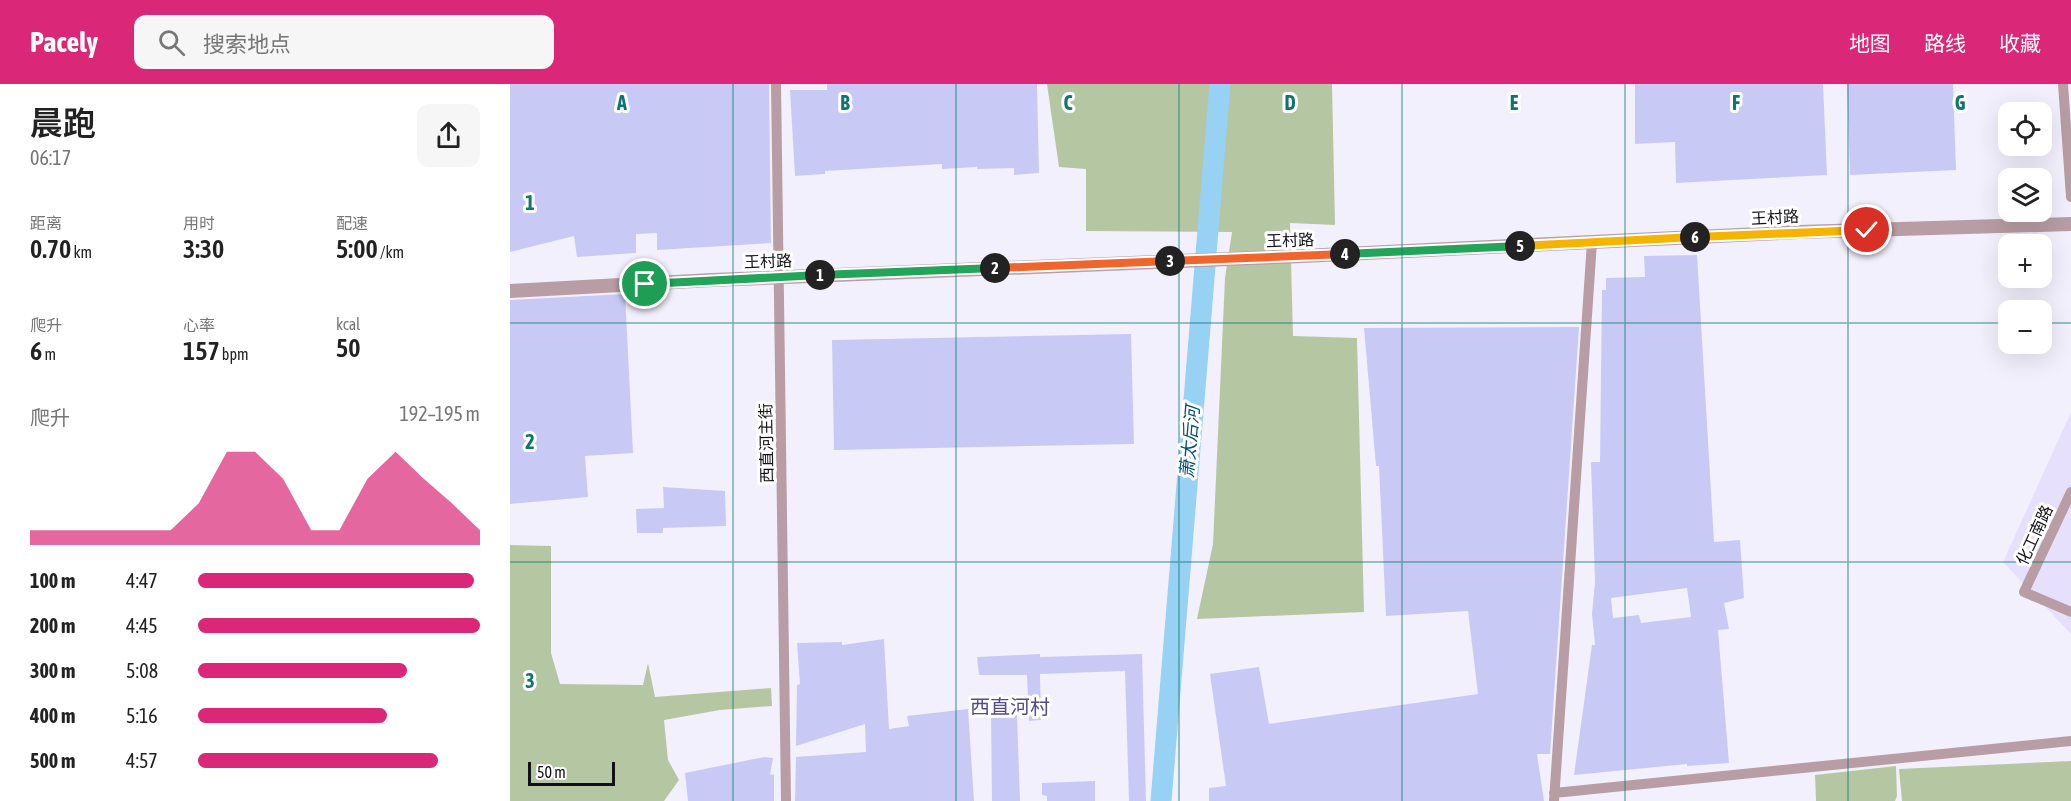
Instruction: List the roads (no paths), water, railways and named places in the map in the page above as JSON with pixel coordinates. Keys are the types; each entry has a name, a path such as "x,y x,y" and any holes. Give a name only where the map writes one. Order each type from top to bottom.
{"street":[{"name":"西直河主街","path":"776,84 786,801"},
{"path":"2062,84 2071,197"},
{"name":"王村路","path":"510,291 1799,232 2071,224"},
{"path":"1592,242 1554,797 2071,741"},
{"name":"化工南路","path":"2071,492 2024,591 2071,612"}],"waterway":[{"name":"萧太后河","path":"1161,801 1220,84"}],"district":[{"name":"西直河村","path":"1010,707"}]}
